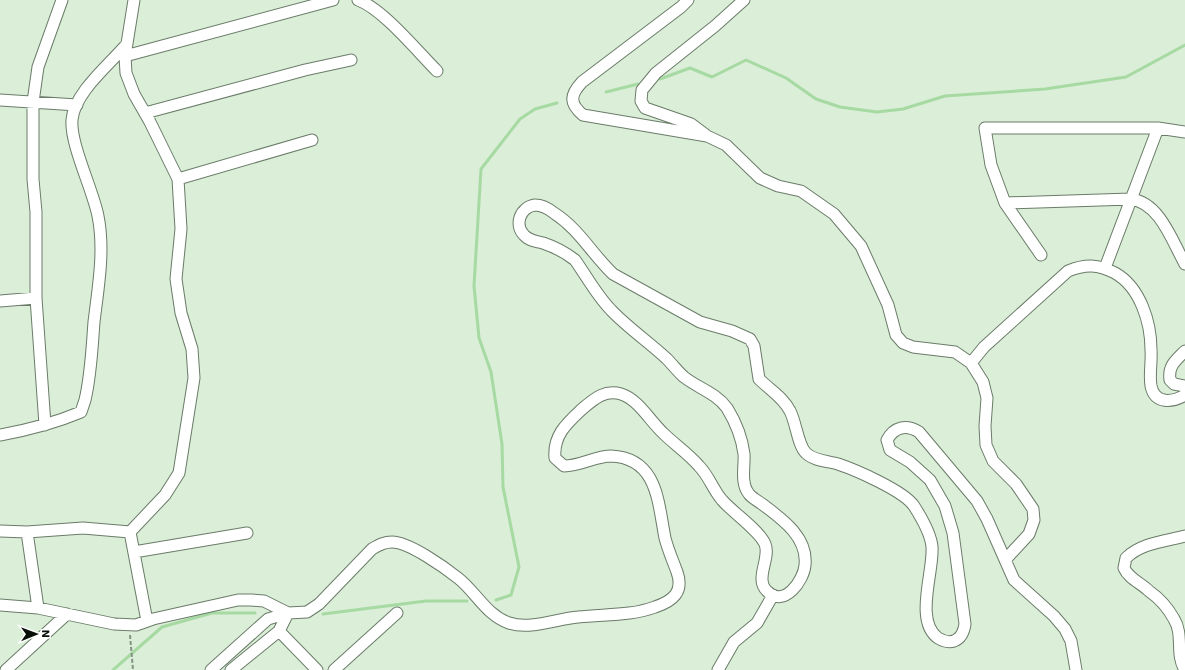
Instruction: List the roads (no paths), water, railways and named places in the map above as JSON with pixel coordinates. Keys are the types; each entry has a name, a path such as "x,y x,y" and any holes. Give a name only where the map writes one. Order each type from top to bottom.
{"street":[{"path":"45,425 36,298 36,212 33,178 33,102 38,67 62,0"},
{"path":"130,532 165,495 179,473 184,452 194,378 192,349 181,313 176,279 181,229 178,179 134,94 126,73 126,45 134,0"},
{"path":"125,56 334,0"},
{"path":"358,0 365,3 385,18 437,71"},
{"path":"688,0 681,7 582,82 574,91 573,99 575,108 583,115 707,136"},
{"path":"744,0 715,26 656,73 642,90 641,101 645,108 691,124 707,136 726,145 760,178 778,186 801,191 834,214 861,246 888,305 896,335 903,343 912,347 955,352 971,363 983,382 987,398 985,426 986,445 988,450 993,461 1016,484 1033,509 1034,520 1029,534 1005,560"},
{"path":"0,435 28,430 81,412 88,388 100,275 101,244 99,218 94,196 73,137 72,120 76,105 99,73 126,45"},
{"path":"145,113 305,70 351,60"},
{"path":"0,100 76,105"},
{"path":"1041,255 1005,203 991,165 985,128 1158,128 1185,132"},
{"path":"1105,268 1158,128"},
{"path":"178,179 312,140"},
{"path":"1005,203 1131,199 1141,200 1159,216 1185,264"},
{"path":"0,605 38,608 114,624 136,624 238,600 264,601 288,612 300,613 314,609 372,549 382,544 393,542 405,545 432,560 458,578 483,606 496,617 515,624 525,625 578,617 641,613 667,603 675,597 679,589 679,580 666,540 656,488 648,474 638,465 625,459 613,456 602,456 574,466 564,466 555,458 555,443 564,426 597,396 608,393 621,394 634,401 663,433 700,466 720,499 760,537 766,550 763,582 766,591 773,595 781,596 792,592 801,581 805,564 804,548 796,534 779,517 749,494 744,478 744,454 735,422 726,406 715,395 700,388 683,376 667,359 611,310 575,260 567,254 544,243 530,240 523,234 519,228 521,213 527,208 535,205 543,206 563,219 582,237 602,263 613,274 700,322 732,331 750,339 754,346 759,379 777,394 790,410 797,427 802,448 806,454 855,471 905,496 913,505 931,538 932,548 926,597 927,620 934,635 942,640 953,642 960,638 965,624 953,533 945,506 930,480 910,462 890,450 887,440 890,433 905,427 913,428 918,432 977,501 987,518 1014,580 1054,616 1065,629 1071,641 1076,670"},
{"path":"971,363 984,347 1068,271 1082,265 1105,268 1125,279 1140,300 1148,324 1152,347 1151,386 1154,394 1159,399 1165,401 1175,400 1185,395"},
{"path":"0,301 36,298"},
{"path":"1185,351 1171,365 1169,375 1170,380 1174,384 1185,386"},
{"path":"0,531 27,532 83,528 130,532"},
{"path":"27,532 38,608"},
{"path":"130,532 147,621"},
{"path":"134,552 247,533"},
{"path":"1185,536 1154,544 1135,551 1126,558 1124,568 1132,578 1150,591 1174,619 1179,630 1180,653 1185,670"},
{"path":"718,670 734,642 757,623 773,595"},
{"path":"231,670 279,631 288,612"},
{"path":"211,670 268,619 288,612"},
{"path":"334,670 397,613"},
{"path":"6,670 67,614"},
{"path":"279,631 317,670"}],"waterway":[{"path":"660,79 690,68 712,77 746,60 786,78 816,99 840,107 877,112 903,109 945,96 1045,89 1126,77 1185,45"},
{"path":"606,92 638,84"},
{"path":"496,600 511,595 519,567 503,487 502,444 491,372 479,338 474,286 481,169 520,119 535,109 557,103"},
{"path":"323,614 426,601 467,601"},
{"path":"113,670 162,627 212,613 255,613"}]}
